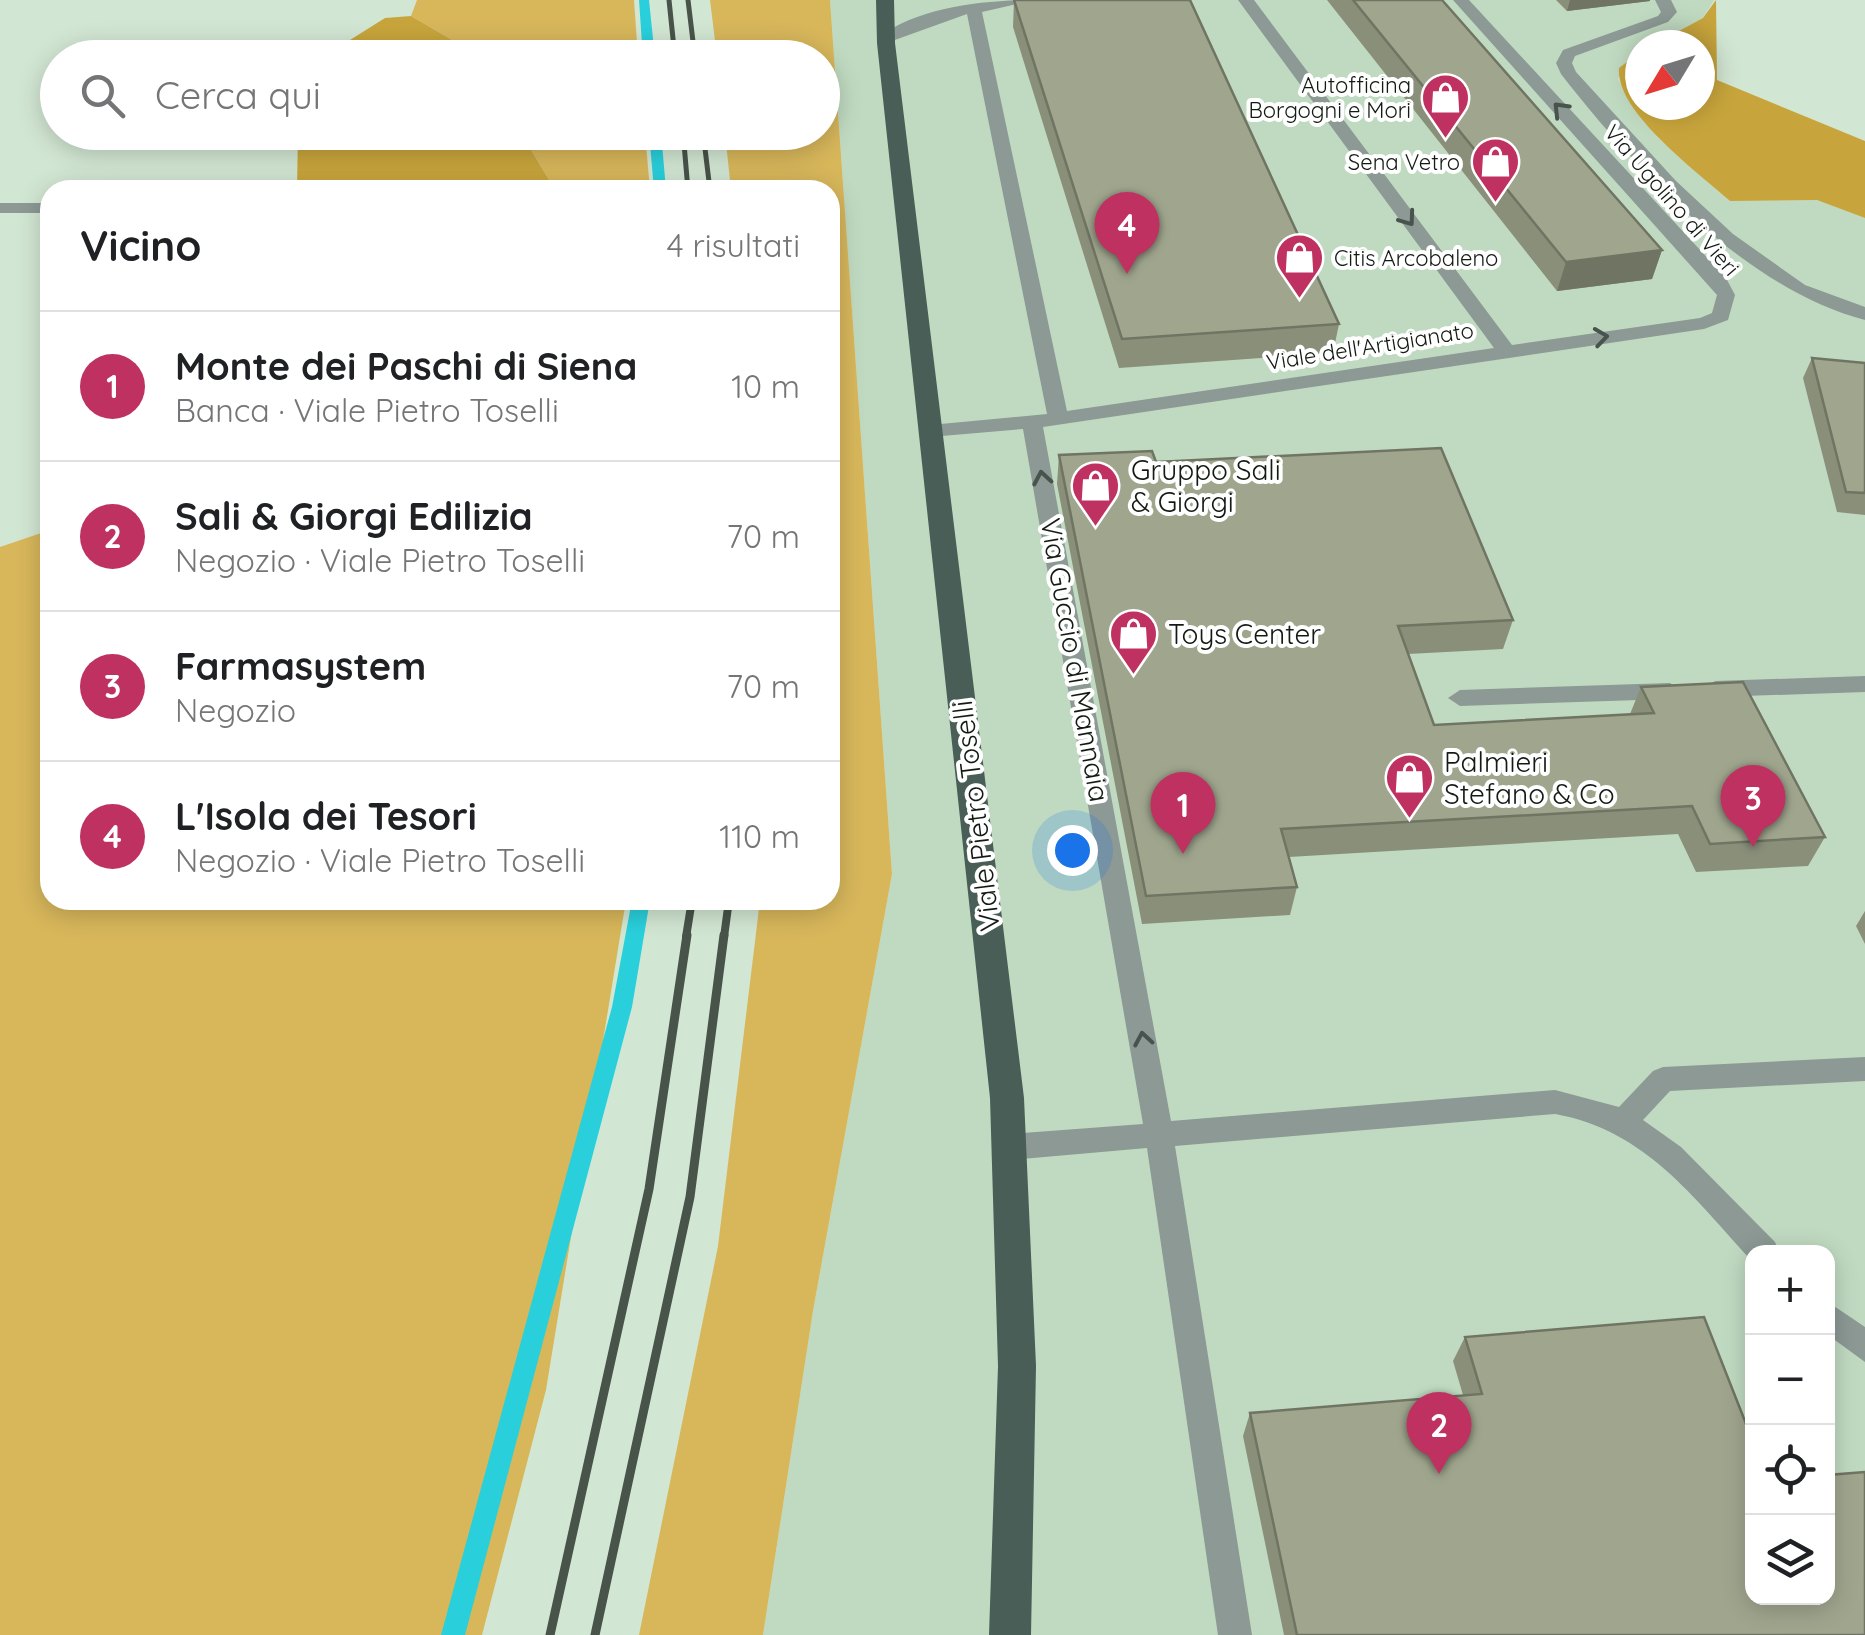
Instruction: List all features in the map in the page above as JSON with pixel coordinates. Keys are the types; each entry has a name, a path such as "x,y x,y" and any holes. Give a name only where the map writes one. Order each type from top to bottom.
{"main road":[{"name":"Viale Pietro Toselli","path":"885,0 886,38 982,862 1010,1147 1020,1414 1010,1635"}],"lane":[{"path":"940,0 973,7"},
{"path":"886,38 973,7 1026,0"},
{"name":"Viale dell'Artigianato","path":"930,431 1032,422 1505,350 1246,0"},
{"name":"Via Ugolino di Vieri","path":"1462,0 1638,190 1726,295 1726,312 1704,323 1505,350"},
{"path":"1663,0 1669,12 1663,19 1576,49 1564,62 1574,82 1670,186 1782,280 1865,314"},
{"path":"973,7 1058,418"},
{"path":"1638,190 1670,186"},
{"path":"0,208 40,208"},
{"name":"Via Guccio di Mannaia","path":"1032,422 1160,1135 1235,1635"},
{"path":"1460,698 1865,684"},
{"path":"1624,1120 1663,1080 1865,1069"},
{"path":"1010,1147 1554,1102 1589,1104 1624,1120 1678,1164 1757,1245"},
{"path":"1835,1322 1865,1347"}],"shaded area":[{"path":"417,0 634,0 637,40 452,40 411,16"},
{"path":"710,0 830,0 833,40 715,40"},
{"path":"830,0 1714,0 1703,18 1681,30 1625,30 1625,65 1618,79 1625,94 1625,120 1644,120 1657,137 1730,201 1818,200 1865,218 1865,1635 763,1635 813,1311 892,874 840,141 840,40 833,40"},
{"path":"1716,0 1717,80 1865,141 1865,218 1817,200 1730,201 1644,122 1715,120 1715,30 1681,30 1703,18"},
{"path":"411,16 452,40 350,40 385,18"},
{"path":"1625,63 1625,93 1621,85 1619,68"},
{"path":"840,141 892,874 813,1311 763,1635 639,1635 718,1246 759,910 840,910 840,180 730,180 727,150 840,150"},
{"path":"298,150 531,150 549,180 297,180"},
{"path":"531,150 646,150 649,180 549,180"},
{"path":"40,533 40,910 624,910 546,1390 482,1635 0,1635 0,547"}],"building":[{"path":"1014,0 1190,0 1339,324 1122,339"},
{"path":"1353,0 1442,0 1662,250 1566,262"},
{"path":"1812,358 1865,363 1865,493 1846,492"},
{"path":"1441,448 1513,620 1398,626 1434,725 1654,713 1641,687 1743,682 1825,837 1710,844 1692,806 1281,829 1297,887 1146,896 1059,455 1152,451 1156,462"},
{"path":"1704,1317 1745,1421 1745,1605 1835,1605 1835,1474 1865,1472 1865,1635 1297,1635 1250,1413 1482,1394 1465,1337"}],"waterway":[{"path":"644,0 647,40"},
{"path":"657,150 659,180"},
{"path":"453,1635 622,1007 639,910"}],"railway":[{"path":"669,0 673,40"},
{"path":"688,0 693,40"},
{"path":"685,150 687,180"},
{"path":"705,150 709,180"},
{"path":"686,937 690,910"},
{"path":"724,937 728,910"},
{"path":"550,1635 649,1189 687,935"},
{"path":"595,1635 690,1197 724,935"}],"place":[{"name":"Autofficina Borgogni e Mori","path":"1446,140"},
{"name":"Sena Vetro","path":"1495,204"},
{"name":"L'Isola dei Tesori","path":"1127,274"},
{"name":"Citis Arcobaleno","path":"1299,300"},
{"name":"Gruppo Sali & Giorgi","path":"1096,528"},
{"name":"Toys Center","path":"1133,676"},
{"name":"Palmieri Stefano & Co","path":"1409,820"},
{"name":"Farmasystem","path":"1753,847"},
{"name":"Monte dei Paschi di Siena","path":"1183,854"},
{"name":"Sali & Giorgi Edilizia","path":"1439,1474"}]}
